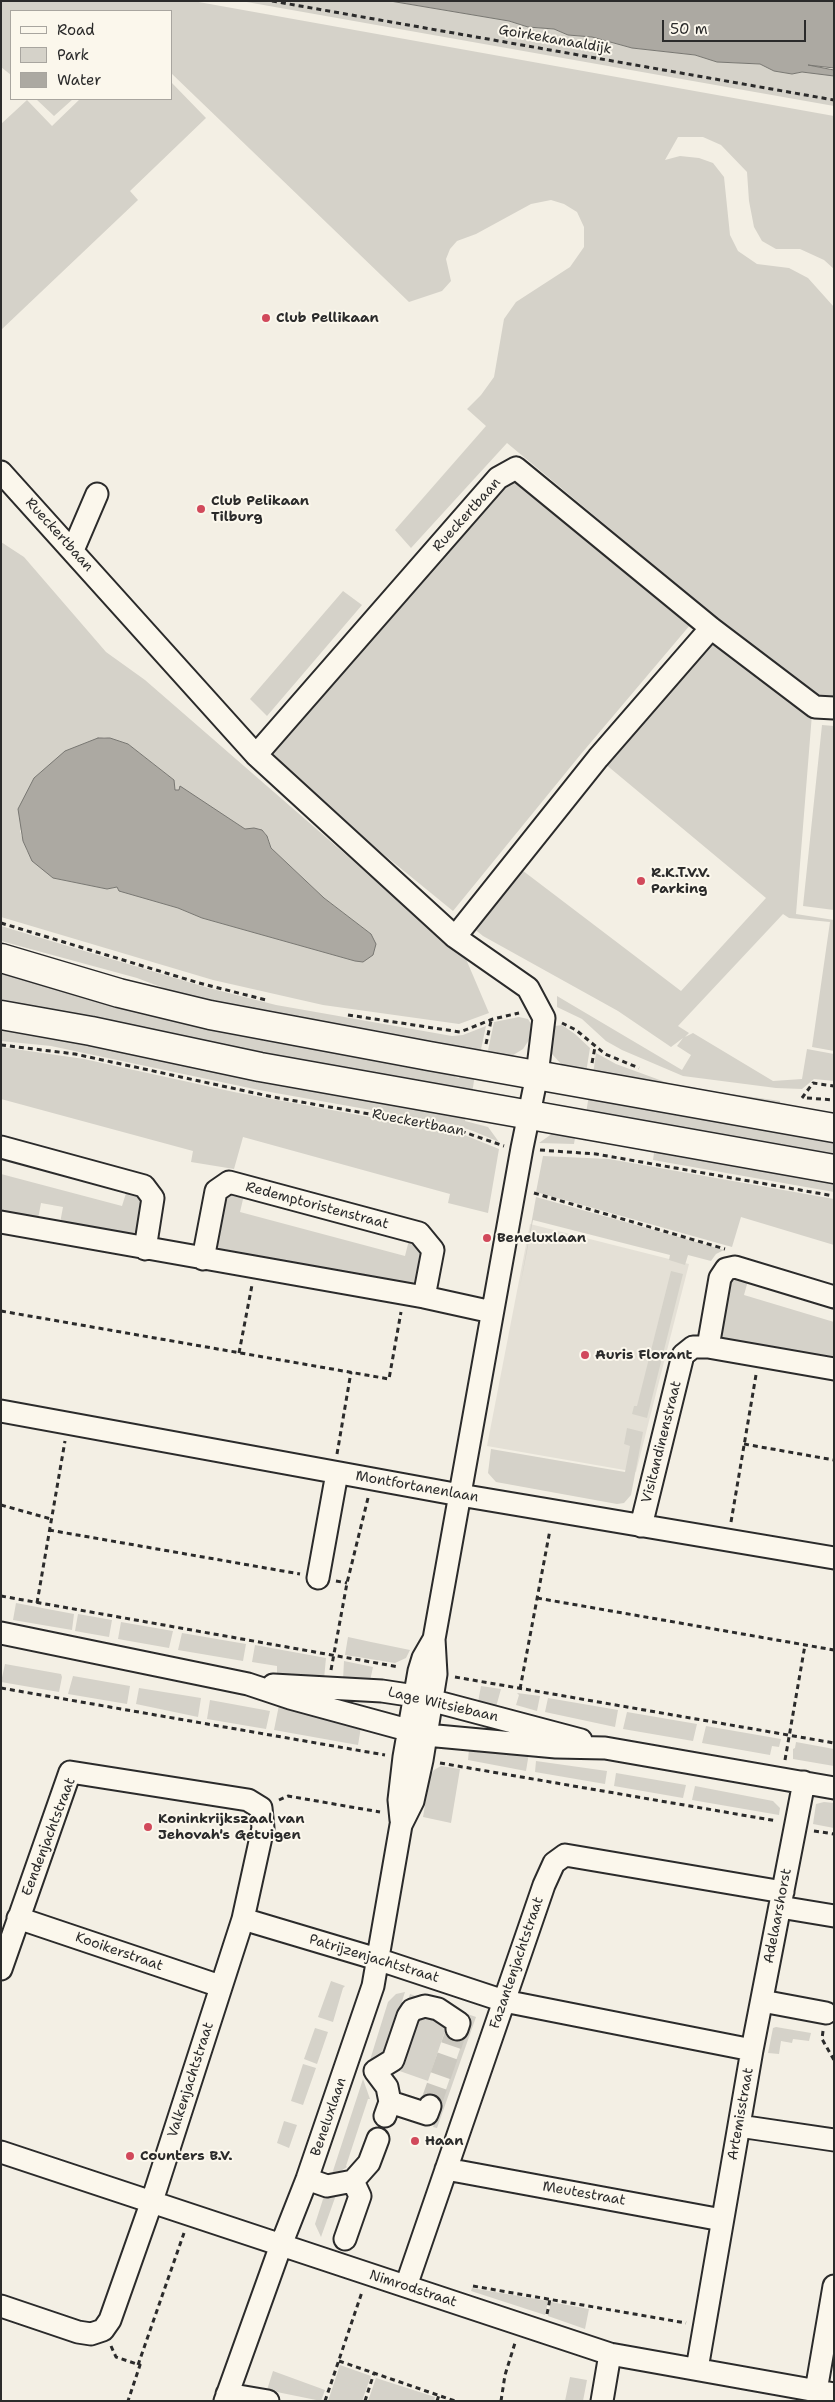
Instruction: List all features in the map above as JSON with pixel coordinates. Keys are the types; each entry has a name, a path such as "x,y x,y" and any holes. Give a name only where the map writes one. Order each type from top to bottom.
{"main road":[{"path":"1,958 119,993 210,1015 834,1128"},
{"name":"Rueckertbaan","path":"1,1015 91,1031 260,1067 834,1169"}],"street":[{"name":"Rueckertbaan","path":"256,755 498,478 516,468 711,628 816,707 834,708"},
{"name":"Rueckertbaan","path":"1,472 74,550 256,755 454,937 528,988 544,1018"},
{"path":"74,550 97,494"},
{"path":"454,937 598,758 711,628"},
{"path":"537,1075 544,1018"},
{"name":"Beneluxlaan","path":"226,2397 281,2244 307,2180 349,2062 373,1986 402,1825 399,1800 417,1733 423,1697 423,1658 434,1639 514,1188 537,1075"},
{"path":"1,1147 144,1186 153,1198 145,1249"},
{"name":"Redemptoristenstraat","path":"203,1259 216,1191 229,1182 419,1233 433,1250 414,1296"},
{"path":"1,1222 414,1296 492,1312"},
{"path":"834,1297 735,1268 726,1269 720,1278 708,1346 834,1369"},
{"name":"Visitandinenstraat","path":"641,1526 683,1356 693,1347 708,1346"},
{"name":"Montfortanenlaan","path":"1,1411 460,1495 834,1558"},
{"path":"318,1578 336,1472"},
{"name":"Lage Witsiebaan","path":"1,1633 248,1684 290,1698 417,1733 556,1747 605,1748 834,1788"},
{"name":"Lage Witsiebaan","path":"248,1684 329,1688 423,1697 558,1732 605,1748"},
{"name":"Eendenjachtstraat","path":"1,1969 70,1772 248,1800 261,1808"},
{"name":"Adelaarshorst","path":"752,2050 804,1782"},
{"name":"Valkenjachtstraat","path":"103,2330 110,2320 152,2202 243,1919 263,1828 261,1808"},
{"name":"Fazantenjachtstraat","path":"406,2286 544,1885 554,1863 565,1855 782,1900 834,1916"},
{"name":"Kooikerstraat","path":"18,1918 220,1986"},
{"name":"Patrijzenjachtstraat","path":"243,1919 377,1959 504,2001"},
{"name":"Artemisstraat","path":"504,2001 752,2050 697,2369"},
{"path":"762,2001 826,2013"},
{"path":"375,2071 393,2060 408,2016 418,2007 426,2006 438,2009 459,2024 457,2029"},
{"path":"349,2062 375,2071 387,2087 388,2109 428,2114 430,2106"},
{"path":"738,2126 834,2140"},
{"path":"307,2180 326,2186 353,2181 370,2163 378,2139"},
{"name":"Nimrodstraat","path":"1,2152 610,2354 825,2392"},
{"name":"Meutestraat","path":"446,2169 722,2220"},
{"path":"345,2239 360,2196 353,2181"},
{"path":"825,2392 834,2286"},
{"path":"1,2306 78,2332 91,2334 103,2330"},
{"path":"602,2401 610,2354"},
{"path":"226,2397 268,2401"}],"path":[{"name":"Goirkekanaaldijk","path":"272,1 834,100"},
{"path":"1,924 198,983 273,1001"},
{"path":"347,1015 460,1032 493,1019 518,1013 567,1024 605,1054 648,1072"},
{"name":"Rueckertbaan","path":"1,1044 76,1054 273,1097 455,1129 498,1145 596,1154 834,1196"},
{"path":"802,1098 813,1083 834,1086"},
{"path":"793,1098 834,1100"},
{"path":"514,1188 730,1250 735,1268"},
{"path":"240,1353 254,1268"},
{"path":"1,1311 389,1379 414,1296"},
{"path":"728,1540 759,1356"},
{"path":"336,1472 351,1372"},
{"path":"37,1603 68,1423"},
{"path":"744,1444 834,1460"},
{"path":"329,1688 332,1655 347,1583 373,1479"},
{"path":"1,1505 51,1520"},
{"path":"520,1689 554,1511"},
{"path":"49,1530 347,1583"},
{"path":"537,1598 834,1650"},
{"path":"782,1778 805,1645"},
{"path":"295,1797 368,1810"},
{"path":"826,2013 822,2039 834,2060"},
{"path":"128,2401 138,2365 190,2214"},
{"path":"325,2401 368,2274"},
{"path":"466,2284 704,2326"},
{"path":"501,2401 505,2375 522,2325"},
{"path":"103,2330 116,2357 138,2365"},
{"path":"339,2361 455,2401"},
{"path":"366,2401 374,2373"},
{"path":"437,2401 439,2395"}],"shaded area":[{"name":"Auris Florant","path":"530,1224 689,1264 636,1472 487,1446"}],"green space":[{"path":"1,1 193,1 834,116 834,269 824,260 800,249 776,249 762,241 754,227 749,201 747,172 721,145 703,137 678,137 665,160 680,156 699,158 713,163 724,177 730,235 738,251 757,264 789,268 808,278 834,307 834,702 817,701 507,443 411,548 395,530 486,426 467,409 481,395 494,377 504,319 516,302 570,267 584,247 584,227 577,212 564,204 551,200 531,204 476,234 457,241 450,249 446,259 451,281 442,291 409,302 172,74 172,10 10,10 10,74 1,67"},
{"path":"241,1 390,1 509,21 528,27 554,29 568,35 592,37 632,48 695,55 717,62 760,64 774,71 792,74 802,72 834,76 834,106"},
{"path":"172,83 206,118 130,191 138,200 1,330 1,124 27,100 52,126 79,100 172,100"},
{"path":"37,100 72,100 54,116"},
{"path":"507,464 696,618 581,754 453,911 361,836 260,744"},
{"path":"1,542 24,557 106,652 145,680 466,959 489,1013 459,1024 323,1005 213,980 1,917","holes":["104,737 128,744 174,780 174,790 179,790 180,787 245,829 258,829 265,833 271,848 324,898 371,934 359,962 202,918 178,908 120,891 117,887 107,889 53,878 27,851 20,831 81,745"]},
{"path":"343,591 362,605 267,716 250,699"},
{"path":"710,628 812,714 796,914 834,920 834,1051 812,1047 830,922 789,918 783,914 678,1026 689,1033 685,1037 693,1033 773,1081 802,1079 807,1049 834,1054 834,1081 814,1079 802,1089 776,1088 683,1076 622,1050 606,1041 582,1019 557,1007 557,996 682,1070 691,1055 677,1046 683,1038 671,1047 618,1011 483,936 467,923 514,864 681,991 766,898 598,758"},
{"path":"822,725 834,726 834,910 803,906"},
{"path":"1,926 205,987 276,1005 452,1036 463,1035 486,1026 480,1054 308,1023 182,995 137,978 1,941"},
{"path":"1,971 456,1071 455,1077 459,1078 460,1071 475,1074 472,1094 150,1032 75,1014 1,1000"},
{"path":"519,1017 528,1019 531,1024 529,1040 523,1049 510,1057 487,1055 494,1022"},
{"path":"562,1025 590,1048 586,1073 563,1066 552,1054 552,1029 555,1026"},
{"path":"1,1027 467,1113 465,1121 488,1127 499,1142 455,1125 259,1090 51,1046 1,1041"},
{"path":"1,1047 84,1059 234,1092 462,1134 499,1149 488,1213 448,1203 450,1194 243,1137 234,1169 191,1162 193,1151 1,1099"},
{"path":"596,1053 616,1064 676,1086 780,1101 780,1107 593,1074"},
{"path":"589,1094 834,1138 834,1158 586,1114"},
{"path":"576,1132 574,1144 539,1143 553,1133"},
{"path":"655,1146 834,1178 834,1192 653,1160"},
{"path":"543,1156 609,1159 834,1199 834,1245 741,1217 732,1247 536,1192"},
{"path":"1,1174 122,1206 127,1190 138,1195 142,1201 137,1235 135,1237 1,1216","holes":["41,1203 63,1207 60,1223 38,1219"]},
{"path":"232,1193 244,1195 240,1212 405,1256 409,1240 414,1241 424,1250 417,1287 219,1254 213,1246 223,1199"},
{"path":"536,1197 724,1250 716,1254 711,1261 688,1255 685,1265 669,1260 670,1255 533,1220 520,1287"},
{"path":"671,1271 683,1274 647,1418 632,1414 634,1406 637,1406"},
{"path":"749,1277 744,1295 834,1322 834,1363 723,1344 718,1336 727,1287 734,1278"},
{"path":"627,1428 643,1432 631,1495 624,1503 617,1504 496,1482 488,1473 491,1449 625,1472 630,1446 624,1444"},
{"path":"16,1603 74,1614 72,1630 13,1620"},
{"path":"78,1614 112,1620 109,1637 75,1631"},
{"path":"121,1622 173,1631 169,1648 118,1639"},
{"path":"182,1633 246,1644 243,1661 178,1650"},
{"path":"348,1637 410,1650 406,1658 395,1663 345,1655"},
{"path":"255,1645 326,1658 324,1679 277,1674 277,1666 252,1662"},
{"path":"344,1661 373,1667 370,1681 343,1680"},
{"path":"5,1664 61,1674 59,1692 1,1682"},
{"path":"73,1676 130,1686 127,1704 68,1694"},
{"path":"481,1686 501,1689 496,1707 478,1702"},
{"path":"139,1688 201,1698 198,1717 136,1704"},
{"path":"517,1693 540,1696 537,1711 516,1705 519,1695"},
{"path":"548,1698 618,1710 615,1727 545,1712"},
{"path":"210,1700 270,1711 266,1729 207,1719"},
{"path":"279,1705 361,1727 358,1745 274,1730"},
{"path":"627,1712 697,1724 693,1741 623,1729"},
{"path":"706,1726 781,1739 779,1747 772,1746 770,1755 702,1743"},
{"path":"796,1742 834,1749 834,1766 793,1759 793,1749"},
{"path":"469,1749 529,1753 526,1771 468,1760"},
{"path":"536,1761 607,1771 605,1784 535,1772"},
{"path":"441,1766 460,1769 451,1823 423,1817 430,1776 434,1770"},
{"path":"616,1773 686,1785 683,1798 614,1786"},
{"path":"695,1786 773,1801 780,1808 779,1815 692,1800"},
{"path":"824,1802 834,1803 834,1828 813,1824 816,1804"},
{"path":"331,1981 345,1986 333,2022 318,2017"},
{"path":"405,1992 383,2060 372,2062 370,2060 388,2002 396,1994"},
{"path":"410,1994 476,2017 437,2128 433,2127 469,2023 464,2021 466,2014 432,2002 403,2016"},
{"path":"422,2011 447,2025 428,2081 391,2068"},
{"path":"315,2028 328,2032 317,2064 304,2059"},
{"path":"773,2028 811,2033 809,2041 793,2039 792,2043 781,2041 779,2054 768,2053"},
{"path":"303,2064 316,2068 303,2105 291,2101"},
{"path":"363,2079 370,2099 368,2099 347,2167 331,2177"},
{"path":"284,2121 297,2125 289,2148 277,2143"},
{"path":"341,2190 339,2196 336,2195 321,2237 315,2224 324,2196"},
{"path":"472,2288 548,2301 545,2315 471,2291"},
{"path":"551,2302 589,2309 585,2329 548,2316"},
{"path":"340,2365 371,2376 362,2401 328,2401"},
{"path":"273,2371 325,2390 321,2401 267,2390"},
{"path":"570,2377 587,2380 583,2401 565,2401"},
{"path":"376,2378 435,2397 434,2401 368,2401"}],"water":[{"path":"390,1 834,1 834,68 808,65 834,70 834,76 802,72 792,74 774,71 760,64 717,62 695,55 632,48 592,37 568,35 554,29 528,27 509,21"},
{"path":"98,738 110,738 128,744 174,780 175,790 179,790 180,786 245,829 254,828 262,830 267,836 271,848 324,898 371,934 376,944 373,955 363,962 355,961 202,918 178,908 119,891 117,887 107,889 53,878 32,861 23,841 18,809 34,778 65,751"}],"tunnel":[{"path":"430,2106 457,2029"}],"place":[{"name":"Club Pellikaan","path":"266,318"},
{"name":"Club Pelikaan Tilburg","path":"201,509"},
{"name":"R.K.T.V.V. Parking","path":"641,881"},
{"name":"Beneluxlaan","path":"487,1238"},
{"name":"Auris Florant","path":"585,1355"},
{"name":"Koninkrijkszaal van Jehovah's Getuigen","path":"148,1827"},
{"name":"Haan","path":"415,2141"},
{"name":"Counters B.V.","path":"130,2156"}]}
